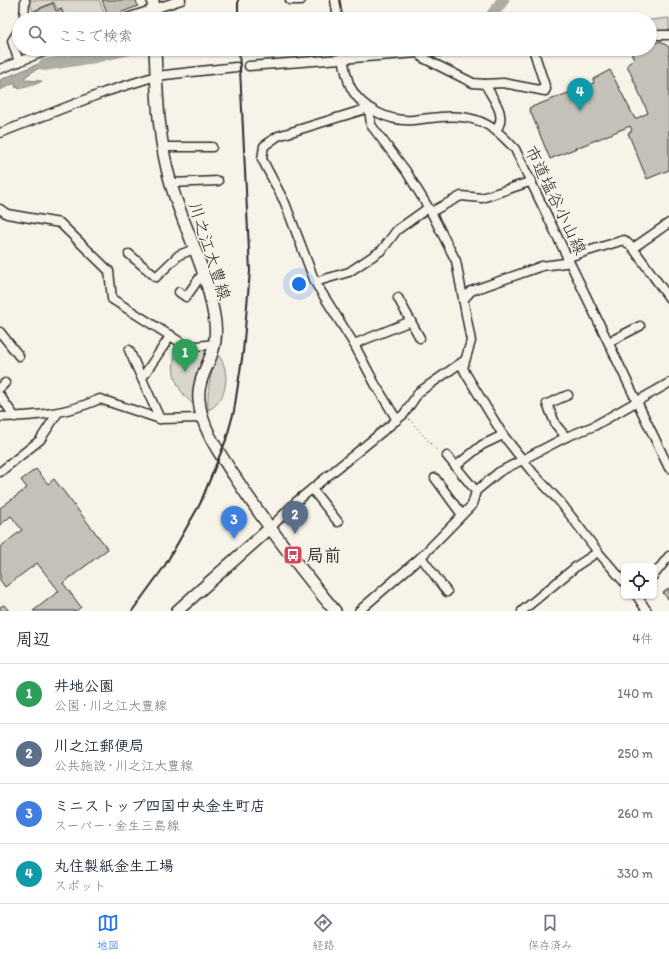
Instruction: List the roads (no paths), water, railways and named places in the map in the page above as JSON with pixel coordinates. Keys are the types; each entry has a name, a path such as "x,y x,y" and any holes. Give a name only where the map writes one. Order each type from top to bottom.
{"main road":[{"name":"川之江大豊線","path":"155,56 162,147 170,183 203,273 214,321 215,344 199,387 198,397 202,418 220,454 269,529 335,611"},
{"path":"177,611 269,529"}],"street":[{"path":"25,12 26,0"},
{"path":"154,9 181,0"},
{"path":"290,0 301,0"},
{"path":"335,0 337,12"},
{"path":"657,35 669,34"},
{"path":"17,56 19,62"},
{"path":"0,69 34,56"},
{"path":"249,66 327,56"},
{"name":"市道塩谷小山線","path":"343,56 351,88 359,99 369,108 396,120 448,116 464,117 488,125 496,130 515,149 532,181 669,468"},
{"path":"421,56 473,83 503,83 545,91 546,89 535,56"},
{"path":"0,133 105,92 156,76 236,67"},
{"path":"485,84 502,117 501,125 496,130"},
{"path":"397,420 375,384 354,344 315,282 285,203 262,159 264,146 278,136 369,108 371,125 406,171 430,210 456,261 471,341 463,368 503,435 621,579"},
{"path":"162,147 212,147"},
{"path":"170,183 218,181"},
{"path":"315,282 349,272 382,250 397,230 430,210 461,196 482,198 532,181"},
{"path":"0,209 7,214 60,223 109,271 112,299 188,347 215,344"},
{"path":"633,248 669,223"},
{"path":"463,300 471,291 542,266 565,263 568,257 624,240 633,248 669,298"},
{"path":"129,254 156,277 179,255 194,249"},
{"path":"179,292 186,297 203,273"},
{"path":"398,298 420,338"},
{"path":"354,344 411,321"},
{"path":"609,342 640,326"},
{"path":"0,332 19,356"},
{"path":"142,378 171,335"},
{"path":"129,350 160,419"},
{"path":"269,529 312,489 404,414 419,392 465,360"},
{"path":"359,611 421,557 472,505 476,491 499,472 566,437 594,426 669,383"},
{"path":"566,437 556,425 547,404 568,395"},
{"path":"0,396 15,416"},
{"path":"0,417 57,414 79,408 100,399 160,419 202,418"},
{"path":"0,472 40,440 57,414"},
{"path":"456,466 482,445 503,435"},
{"path":"446,456 476,491"},
{"path":"435,478 462,515"},
{"path":"312,489 338,522"},
{"path":"522,611 578,565 598,552"},
{"path":"657,571 669,556"},
{"path":"421,557 447,592"},
{"path":"640,599 648,611"}],"waterway":[{"path":"494,12 503,0"},
{"path":"44,65 99,56"}],"railway":[{"path":"238,0 238,12"},
{"path":"132,611 164,567 200,504 226,440 234,411 243,352 250,271 239,56"}],"place":[{"name":"丸住製紙金生工場","path":"580,111"},
{"name":"井地公園","path":"185,372"},
{"name":"川之江郵便局","path":"295,534"},
{"name":"ミニストップ四国中央金生町店","path":"234,539"},
{"name":"局前","path":"293,555"}]}
